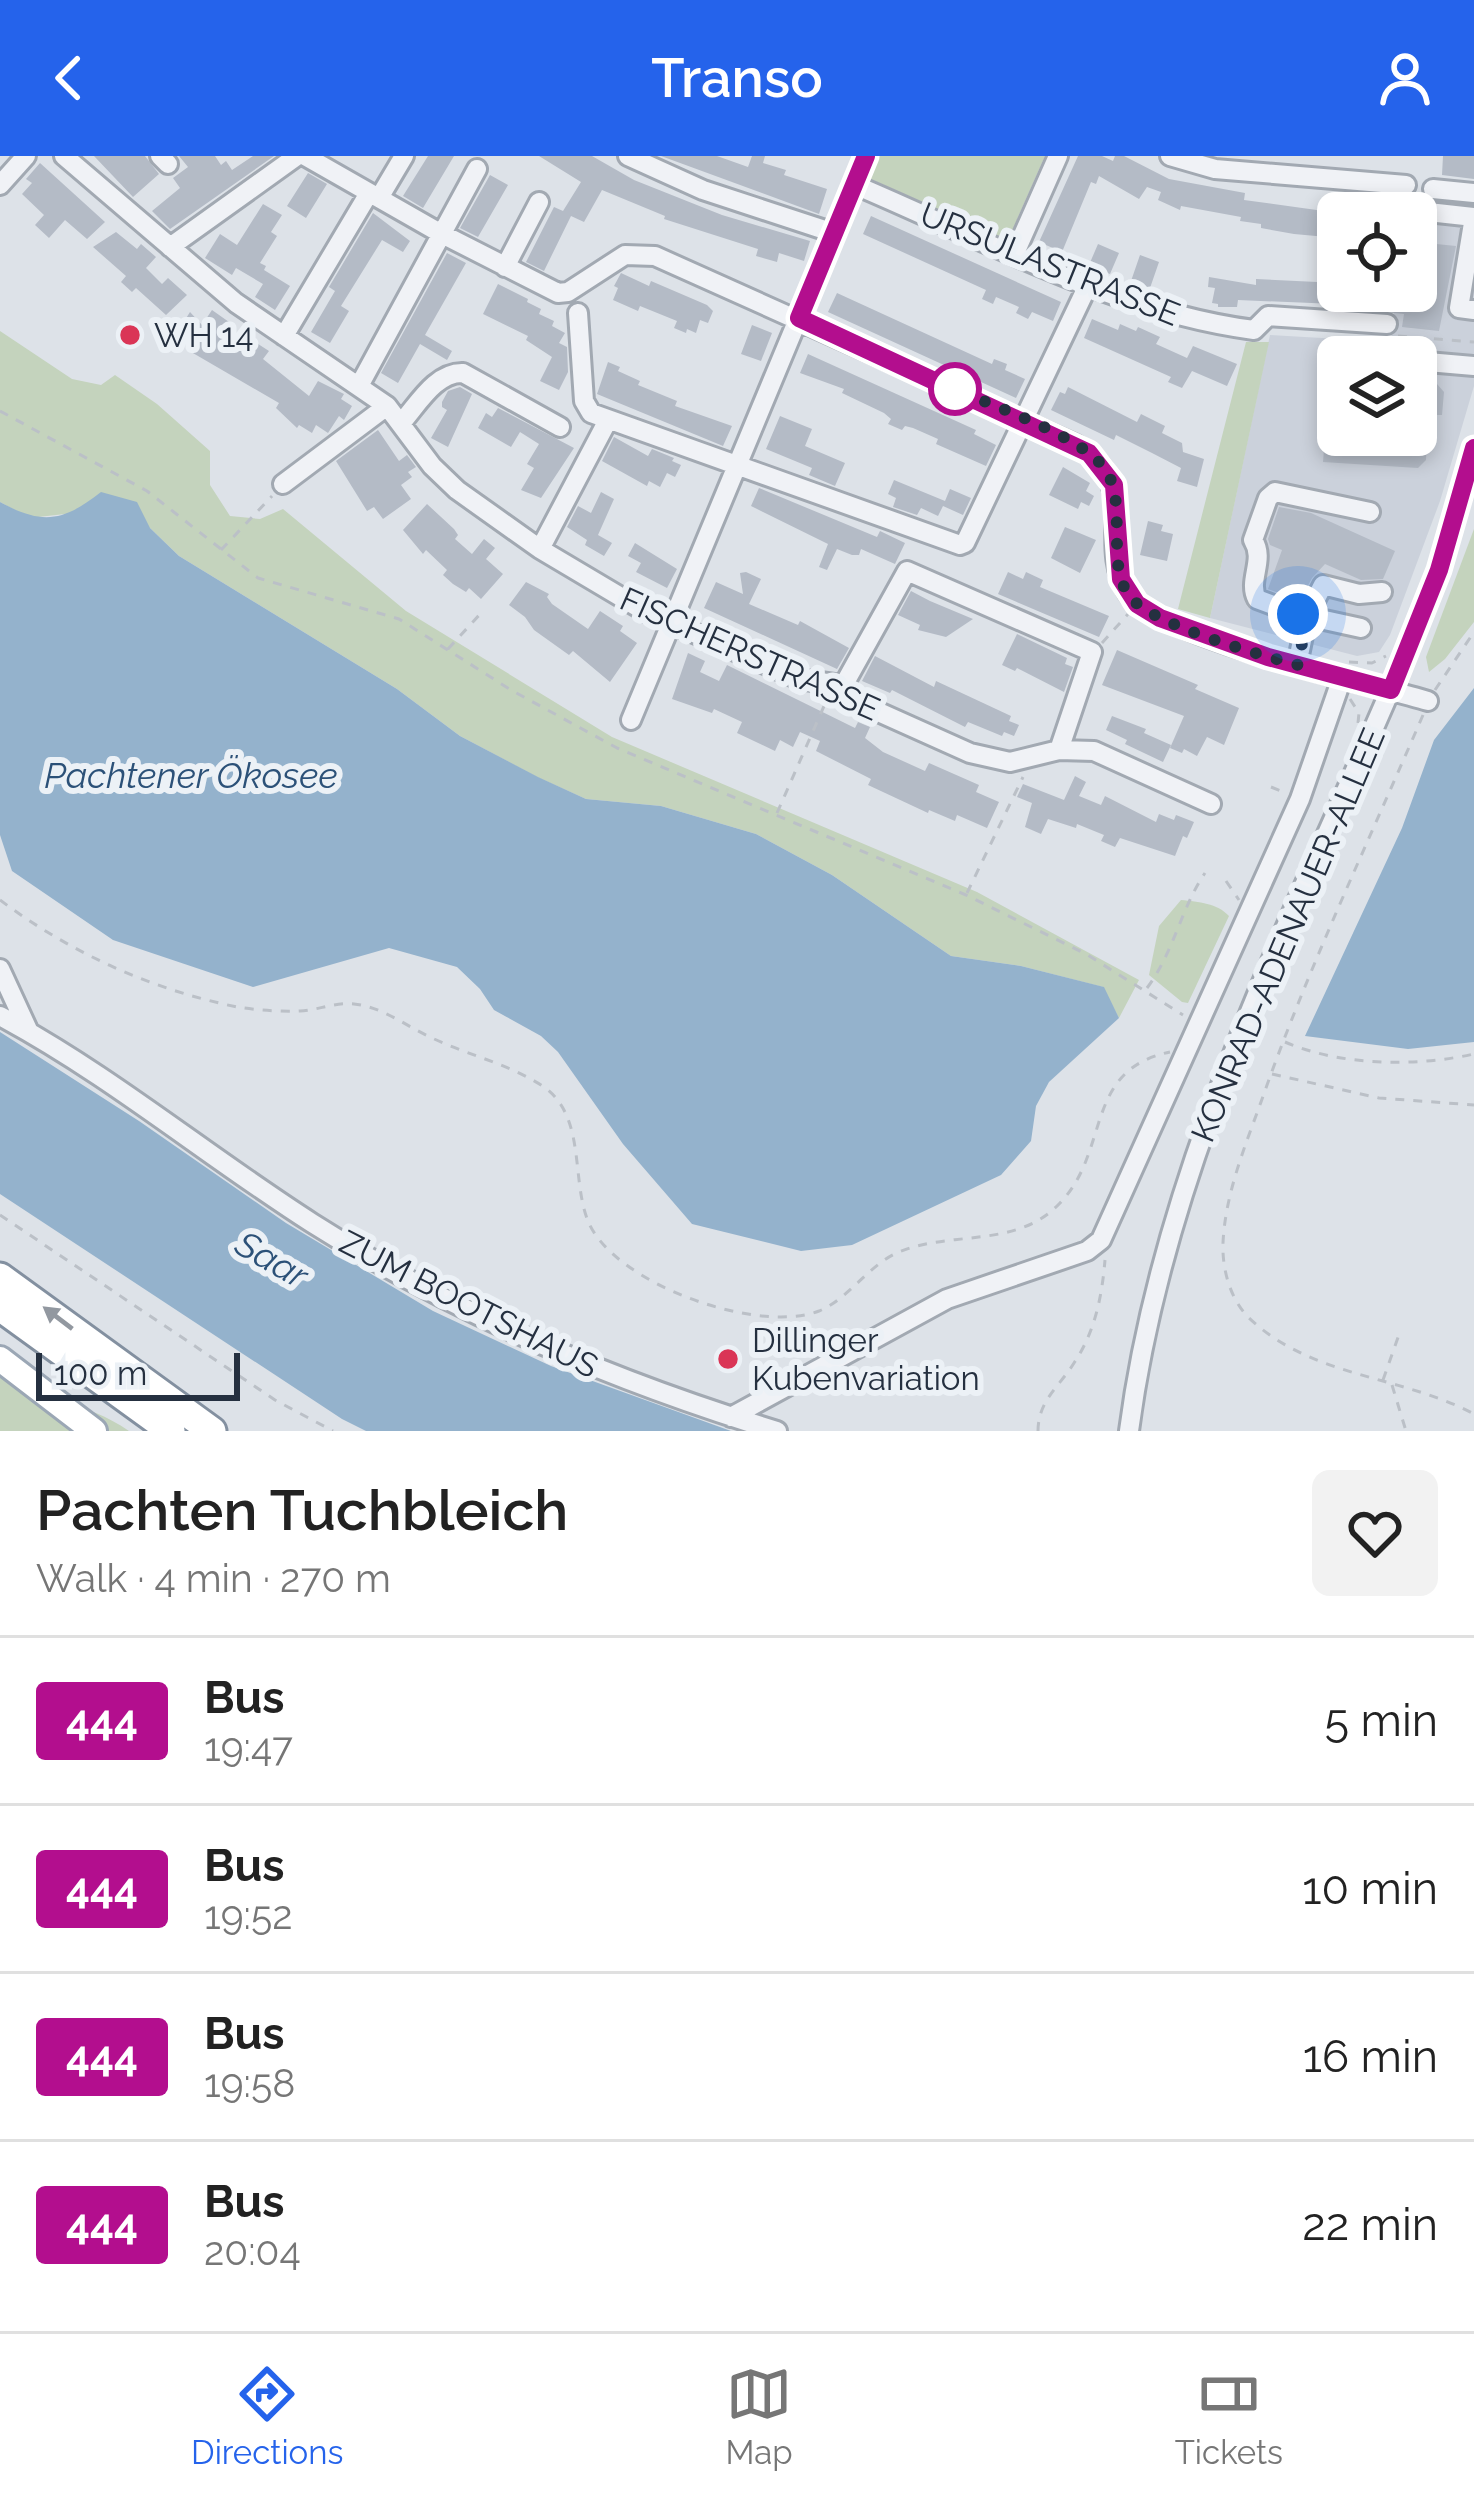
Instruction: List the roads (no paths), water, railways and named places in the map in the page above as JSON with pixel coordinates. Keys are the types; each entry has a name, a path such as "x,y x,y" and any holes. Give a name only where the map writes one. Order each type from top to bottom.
{"highway":[{"path":"0,1277 212,1431"},
{"path":"0,1307 171,1431"}],"main road":[{"path":"0,1359 94,1431"}],"street":[{"path":"0,185 26,156"},
{"name":"FISCHERSTRASSE","path":"64,156 236,304 387,406 432,466 457,490 540,549 673,625 799,679 838,686 863,705 970,753 1010,762 1059,750"},
{"path":"170,248 302,156 558,293 568,292 625,255 656,256 1089,453 1108,473 1117,500 1121,579 1137,604 1160,618 1301,666 1339,686 1391,690 1428,701"},
{"path":"284,336 404,156"},
{"path":"628,156 703,190 834,233"},
{"path":"631,720 866,156"},
{"path":"1015,253 1058,156"},
{"path":"1170,156 1406,185"},
{"path":"359,386 477,170"},
{"name":"URSULASTRASSE","path":"855,184 1153,310 1254,330 1268,316 1387,324"},
{"path":"1433,189 1474,193"},
{"path":"505,267 539,202"},
{"path":"1437,213 1474,217 1459,308 1474,310"},
{"path":"578,313 584,401 591,412 954,544 965,543 1088,285"},
{"path":"1437,363 1474,366"},
{"path":"402,422 451,373 463,373 560,427"},
{"path":"284,484 387,406"},
{"path":"540,549 608,420"},
{"name":"KONRAD-ADENAUER-ALLEE","path":"1129,1431 1152,1307 1188,1173 1232,1054 1439,570 1474,448"},
{"path":"1361,628 1264,604 1254,595 1259,558 1254,532 1268,498 1282,490 1370,512"},
{"path":"838,686 907,571 1092,652 1059,750 1094,751 1210,804"},
{"path":"1301,666 1307,616 1324,585 1359,594 1382,592"},
{"path":"731,1417 947,1299 1087,1251 1101,1240 1300,799 1339,686"},
{"path":"0,970 29,1032"},
{"name":"ZUM BOOTSHAUS","path":"0,1016 311,1222 476,1316 610,1376 775,1430"},
{"path":"775,1393 770,1412 775,1430"}],"water":[{"name":"Pachtener Ökosee","path":"101,492 137,502 150,528 179,556 397,689 460,736 538,777 586,799 661,806 756,834 832,875 951,956 1021,966 1104,987 1119,1018 1049,1082 1036,1106 1031,1141 1001,1175 852,1245 801,1251 692,1224 623,1144 558,1052 541,1036 494,1010 457,967 389,948 253,987 113,940 12,871 0,835 0,502 28,514 52,517"},
{"path":"1474,688 1474,1042 1408,1049 1305,1036 1402,828 1434,740"},
{"name":"Saar","path":"0,1032 286,1223 433,1311 551,1366 731,1431 366,1431 342,1419 0,1194"}],"place":[{"name":"WH 14","path":"130,335"},
{"name":"Dillinger Kubenvariation","path":"728,1359"}]}
